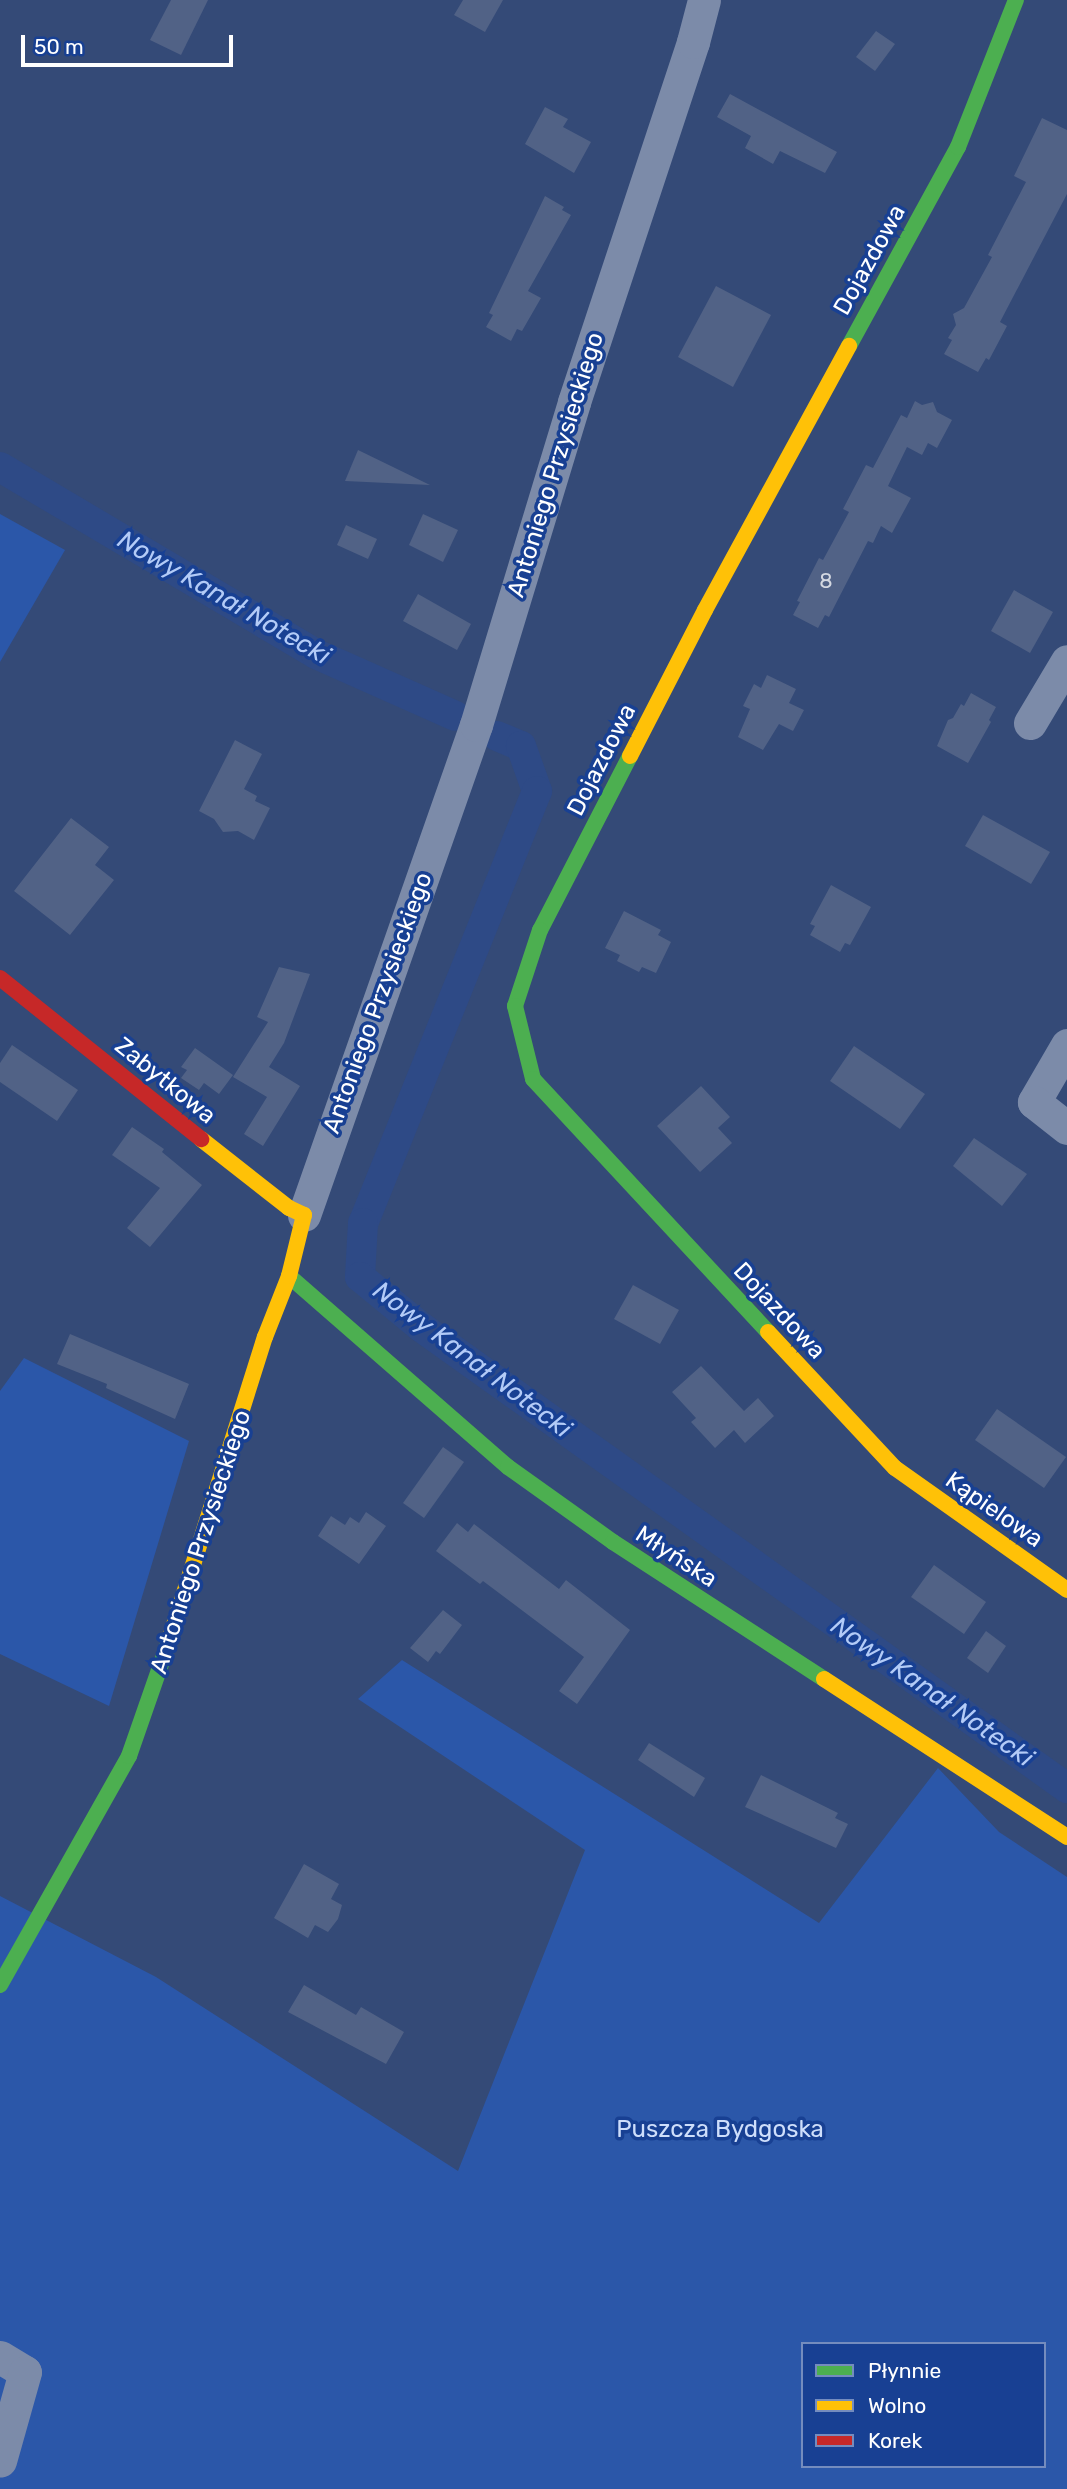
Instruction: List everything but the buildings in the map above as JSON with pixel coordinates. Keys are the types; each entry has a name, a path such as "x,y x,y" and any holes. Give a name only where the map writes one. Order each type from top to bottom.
{"street":[{"name":"Antoniego Przysieckiego","path":"0,1984 129,1756 157,1682 194,1556 265,1337 289,1276 304,1215 476,725 574,402 694,42 704,0"},
{"name":"Dojazdowa","path":"895,1468 533,1079 515,1006 540,930 559,893 705,610 958,147 1016,0"},
{"path":"1030,723 1067,661"},
{"name":"Zabytkowa","path":"3,987 289,1208 304,1215"},
{"path":"1067,1045 1034,1102 1067,1128"},
{"name":"Młyńska","path":"289,1276 508,1467 681,1587 1067,1837"},
{"name":"Kąpielowa","path":"895,1468 1067,1590"},
{"path":"0,2357 25,2372 0,2461"}],"green space":[{"path":"0,514 65,550 0,662"},
{"path":"24,1358 189,1441 109,1706 0,1654 0,1391"},
{"name":"Puszcza Bydgoska","path":"402,1660 819,1923 938,1768 999,1832 1067,1877 1067,2489 0,2489 0,1896 156,1977 458,2171 585,1850 358,1699"}],"waterway":[{"name":"Nowy Kanał Notecki","path":"0,467 316,654 455,716"},
{"name":"Nowy Kanał Notecki","path":"497,736 521,746 537,791 363,1223 360,1277 421,1327 1067,1788"}],"traffic: fast":[{"path":"849,346 958,147 1016,0"},
{"path":"630,756 540,930 515,1006 533,1079 768,1332"},
{"path":"289,1276 508,1467 613,1542 824,1679"},
{"path":"0,1985 129,1756 169,1641"}],"traffic: slow":[{"path":"630,756 705,610 849,346"},
{"path":"169,1641 265,1337 289,1276 304,1215 289,1208 201,1139"},
{"path":"768,1332 895,1468 1067,1590"},
{"path":"824,1679 1067,1837"}],"traffic: jam":[{"path":"0,978 201,1139"}]}
